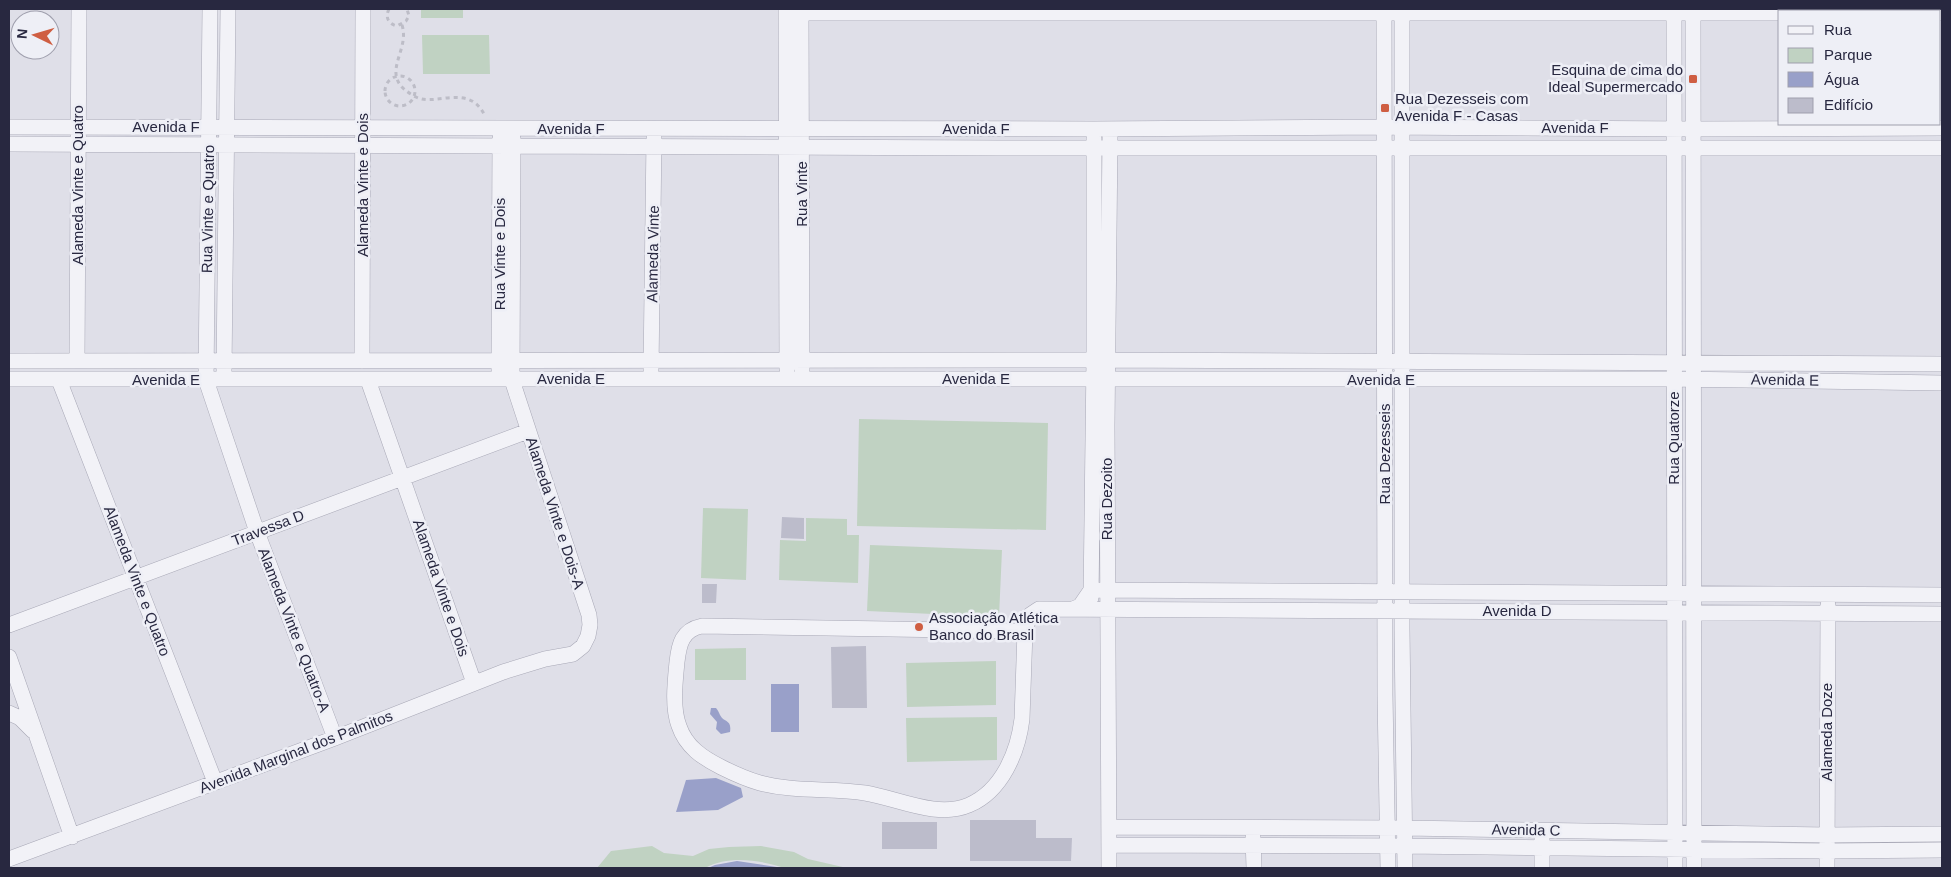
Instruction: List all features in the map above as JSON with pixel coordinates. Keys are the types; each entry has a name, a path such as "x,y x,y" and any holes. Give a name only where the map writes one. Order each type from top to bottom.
{"street":[{"name":"Alameda Vinte e Quatro","path":"77,361 79,9"},
{"name":"Rua Vinte e Quatro","path":"206,380 210,9"},
{"name":"Rua Vinte e Quatro","path":"224,380 228,9"},
{"name":"Alameda Vinte e Dois","path":"362,361 363,9"},
{"name":"Rua Vinte","path":"786,9 787,147 795,360"},
{"name":"Rua Vinte","path":"795,378 802,147 802,11"},
{"path":"802,11 1693,11 1778,13"},
{"name":"Rua Dezesseis","path":"1384,11 1388,868"},
{"name":"Rua Dezesseis","path":"1402,11 1402,610 1405,868"},
{"name":"Rua Quatorze","path":"1674,11 1675,868"},
{"name":"Rua Quatorze","path":"1693,11 1694,868"},
{"name":"Avenida F","path":"9,127 1094,130 1385,127 1942,128"},
{"name":"Rua Vinte e Dois","path":"501,129 506,146 506,380"},
{"name":"Alameda Vinte","path":"651,379 654,129"},
{"name":"Rua Dezoito","path":"1101,360 1110,129"},
{"name":"Rua Dezoito","path":"1091,609 1101,380 1094,130"},
{"name":"Avenida F","path":"9,144 998,148 1942,148"},
{"name":"Avenida E","path":"9,361 1101,360 1942,364"},
{"name":"Avenida E","path":"9,379 1693,379 1942,383"},
{"name":"Alameda Vinte e Quatro","path":"59,380 215,782"},
{"name":"Alameda Vinte e Quatro-A","path":"206,380 257,532 335,738"},
{"name":"Alameda Vinte e Dois","path":"368,380 474,683"},
{"name":"Alameda Vinte e Dois-A","path":"506,380 528,431 589,615 590,630 583,646"},
{"name":"Rua Dezoito","path":"1101,380 1107,426 1109,868"},
{"name":"Travessa D","path":"9,625 528,431"},
{"path":"1073,609 1080,606 1092,590"},
{"name":"Avenida D","path":"1092,590 1386,593 1694,593 1828,596 1942,595"},
{"name":"Alameda Doze","path":"1827,868 1828,596"},
{"name":"Avenida D","path":"1025,631 1030,615 1037,610 1073,609 1942,614"},
{"path":"694,627 1025,631 1022,719 1017,746 1009,765 994,786 976,801 962,808 930,808 864,793 760,783 712,763 693,749 684,738 678,725 676,704 679,648 682,638 694,627"},
{"name":"Avenida Marginal dos Palmitos","path":"9,859 335,738 516,667 573,654 583,646"},
{"path":"9,657 72,837"},
{"path":"9,713 26,723 38,739"},
{"name":"Avenida C","path":"1109,827 1253,829 1404,828 1827,835 1942,834"},
{"path":"1253,829 1254,868"},
{"path":"1542,830 1542,868"},
{"name":"Avenida C","path":"1109,845 1542,847 1827,851 1942,850"}],"path":[{"path":"389,9 388,20 394,25 402,25 408,19 407,9"},
{"path":"402,25 404,41 396,65 397,76 404,88 414,96 424,100 458,97 472,102 501,129"},
{"path":"397,76 404,76 412,82 415,88 414,96 410,103 403,106 395,106 388,101 385,93 386,86 391,79 397,76"}],"green space":[{"path":"421,9 463,9 463,18 421,18"},
{"path":"422,35 489,35 490,74 423,74"},
{"path":"859,419 1048,423 1046,530 857,526"},
{"path":"703,508 748,509 746,580 701,578"},
{"path":"806,518 847,519 847,535 859,535 858,583 779,580 780,540 806,541"},
{"path":"870,545 1002,550 999,617 867,611"},
{"path":"746,648 746,680 695,680 695,649"},
{"path":"996,661 996,705 907,707 906,663"},
{"path":"997,717 997,760 907,762 906,718"},
{"path":"652,846 664,853 693,856 709,849 761,846 794,852 808,859 847,868 784,868 755,861 734,860 724,861 705,868 597,868 611,851"}],"water":[{"path":"771,684 799,684 799,732 771,732"},
{"path":"711,708 716,708 729,723 730,732 721,734 716,729 717,722 710,714"},
{"path":"716,778 741,788 743,797 718,810 676,812 686,780"},
{"path":"737,861 783,868 708,868"}],"building":[{"path":"782,517 804,518 804,539 781,538"},
{"path":"702,584 717,584 716,603 702,603"},
{"path":"866,646 867,708 832,708 831,647"},
{"path":"970,820 1036,820 1036,838 1072,838 1071,861 970,861"},
{"path":"882,822 937,822 937,849 882,849"}],"place":[{"name":"Esquina de cima do Ideal Supermercado","path":"1693,79"},
{"name":"Rua Dezesseis com Avenida F - Casas","path":"1385,108"},
{"name":"Associação Atlética Banco do Brasil","path":"919,627"}]}
